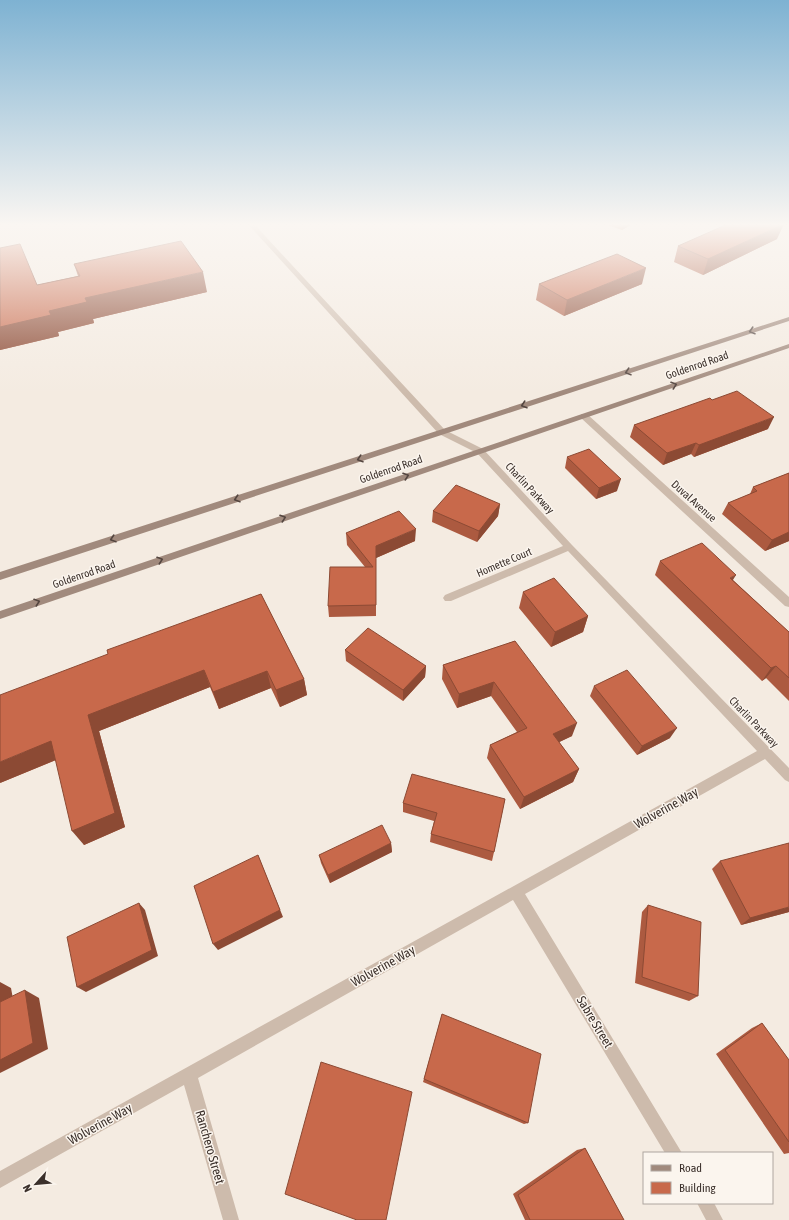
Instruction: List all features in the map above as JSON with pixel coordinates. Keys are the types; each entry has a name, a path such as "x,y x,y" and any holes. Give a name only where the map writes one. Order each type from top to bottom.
{"main road":[{"name":"Goldenrod Road","path":"0,576 789,319"},
{"name":"Goldenrod Road","path":"0,615 789,346"}],"street":[{"name":"Charlin Parkway","path":"302,280 442,432 480,451 569,547 789,776"},
{"name":"Duval Avenue","path":"584,416 789,603"},
{"name":"Homette Court","path":"448,598 569,547"},
{"name":"Wolverine Way","path":"0,1180 766,752"},
{"name":"Sabre Street","path":"516,892 673,1152"},
{"name":"Ranchero Street","path":"189,1075 231,1220"},
{"path":"706,1204 715,1220"}],"building":[{"path":"0,280 35,280 37,285 61,280 167,280 85,298 87,302 49,311 51,315 0,327"},
{"path":"550,280 617,280 567,300 539,284"},
{"path":"737,391 774,417 699,445 696,443 667,453 634,425 710,398 712,400"},
{"path":"589,449 621,479 599,488 567,457"},
{"path":"789,473 789,532 772,540 728,503 757,491 753,487"},
{"path":"456,485 500,504 479,531 433,511"},
{"path":"399,511 416,529 376,546 376,605 328,606 330,567 373,567 346,533"},
{"path":"702,543 736,575 730,578 789,632 789,678 776,666 771,668 660,561"},
{"path":"554,578 588,616 555,632 523,592"},
{"path":"261,594 304,679 276,690 267,671 213,692 204,670 88,715 115,813 72,831 51,741 0,762 0,695 108,654 107,650"},
{"path":"368,628 426,666 403,690 345,650"},
{"path":"515,641 577,723 553,734 579,769 524,797 490,745 527,728 494,682 459,694 443,665"},
{"path":"627,670 677,728 642,746 594,686"},
{"path":"412,774 505,799 494,852 431,834 437,813 403,803"},
{"path":"382,825 391,843 328,875 319,855"},
{"path":"789,843 789,907 750,918 720,861"},
{"path":"258,855 280,910 213,944 194,886"},
{"path":"139,903 152,950 77,987 67,937"},
{"path":"648,905 701,922 698,996 642,977"},
{"path":"25,990 33,1043 0,1060 0,1002"},
{"path":"442,1014 541,1054 528,1123 424,1079"},
{"path":"762,1023 789,1060 789,1142 725,1050"},
{"path":"321,1062 412,1092 386,1220 357,1220 285,1194"},
{"path":"585,1148 624,1220 530,1220 518,1195"}]}
